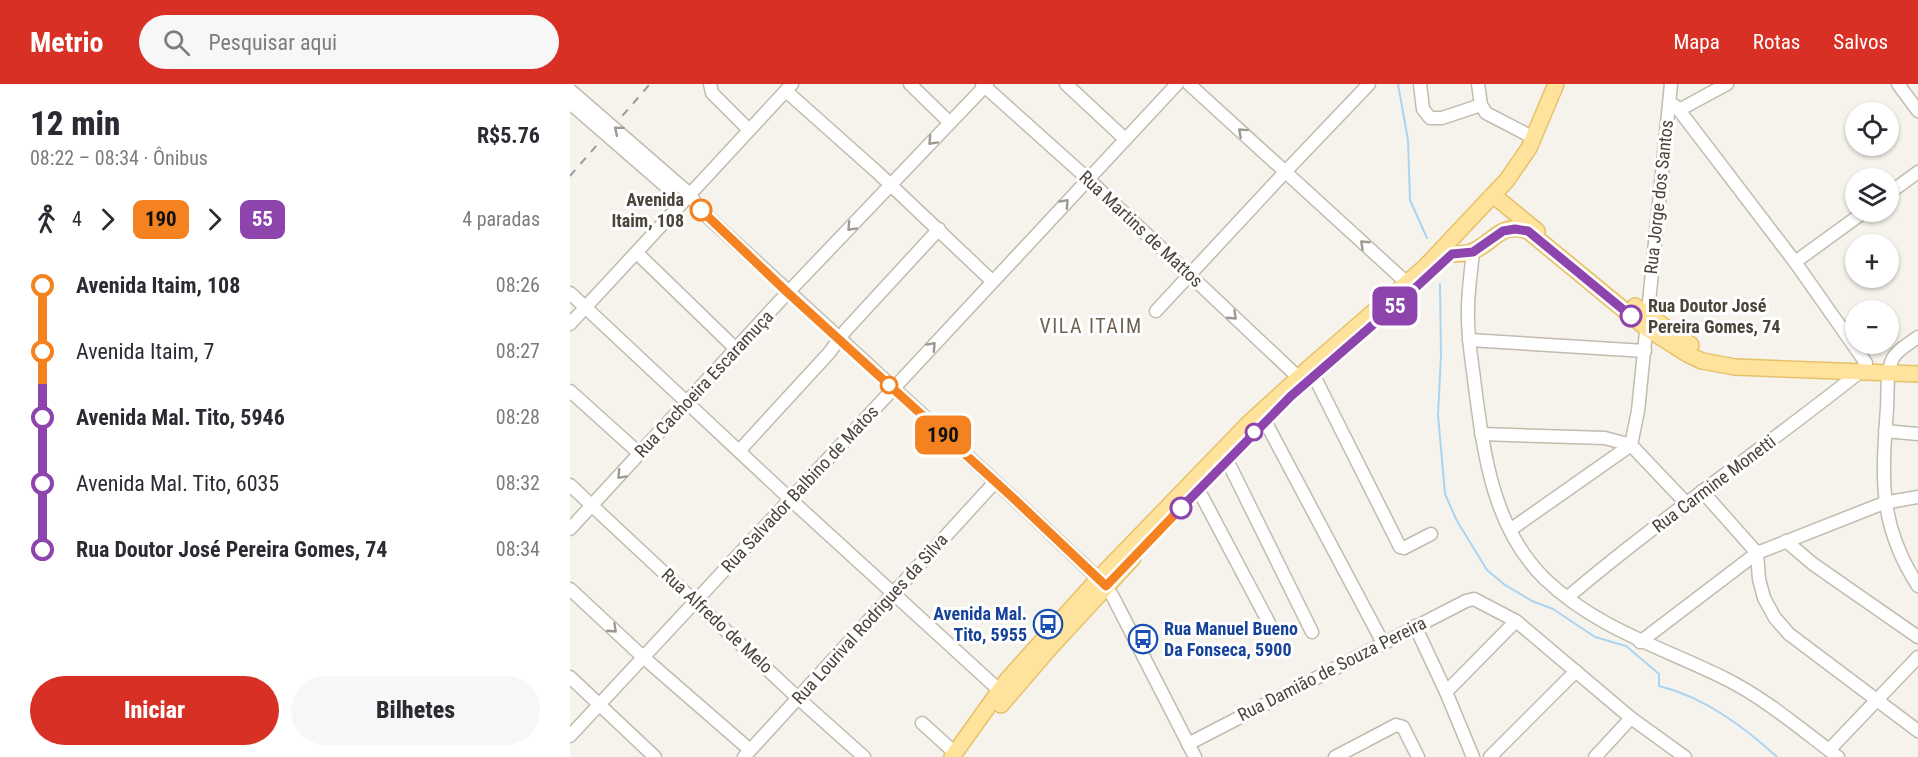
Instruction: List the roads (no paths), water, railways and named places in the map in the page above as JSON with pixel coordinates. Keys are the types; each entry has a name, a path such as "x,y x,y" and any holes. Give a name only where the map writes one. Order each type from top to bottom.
{"main road":[{"path":"957,756 1102,583 1247,424 1413,290 1452,254 1500,201 1507,180 1534,138 1556,84"},
{"path":"1500,201 1647,322"},
{"path":"957,756 999,690 1023,661 1227,460 1306,377 1445,248 1500,201"},
{"path":"1500,201 1510,218 1509,229"},
{"path":"1452,254 1473,252 1494,236 1509,229 1521,229 1528,231 1647,322 1718,356 1746,360 1890,369 1918,374"},
{"path":"1890,369 1918,366"}],"street":[{"path":"710,84 712,93 749,130"},
{"path":"910,84 949,122"},
{"path":"1066,84 1125,139"},
{"name":"Rua Salvador Balbino de Matos","path":"570,736 1177,84"},
{"path":"1190,84 1407,284"},
{"path":"1156,311 1369,84"},
{"path":"1420,84 1424,109 1427,115 1434,119 1481,105"},
{"path":"1478,84 1481,105 1491,117 1534,138"},
{"name":"Rua Jorge dos Santos","path":"1631,445 1638,411 1645,351 1671,84"},
{"path":"1679,110 1727,84"},
{"path":"1898,84 1918,111"},
{"name":"Rua Cachoeira Escaramuça","path":"570,529 984,85"},
{"name":"Rua Martins de Mattos","path":"984,85 1190,275 1306,377 1400,547 1404,548 1431,534"},
{"path":"570,324 789,87 992,281"},
{"path":"570,90 673,186"},
{"path":"1669,100 1795,262 1864,367"},
{"path":"570,103 687,197 1102,583 1113,597 1195,757"},
{"path":"1899,186 1918,172"},
{"path":"1795,262 1850,222"},
{"path":"739,451 939,229"},
{"path":"1473,252 1468,300 1469,340 1481,434 1491,481 1501,512 1510,530 1526,556 1545,579 1617,630 1727,680 1752,694 1833,754 1876,700 1918,657"},
{"path":"637,253 736,349"},
{"path":"570,293 999,690"},
{"path":"1918,337 1897,352 1890,369 1885,432 1884,503 1897,549 1918,586"},
{"path":"1469,340 1645,351"},
{"name":"Rua Carmine Monetti","path":"1568,597 1686,503 1801,419 1864,367"},
{"path":"570,391 640,453"},
{"path":"1265,421 1383,643"},
{"path":"1885,432 1918,434"},
{"path":"1481,434 1605,438 1631,445 1686,503"},
{"path":"1510,530 1631,445"},
{"path":"1227,460 1312,632"},
{"name":"Rua Lourival Rodrigues da Silva","path":"747,754 995,482"},
{"name":"Rua Alfredo de Melo","path":"570,484 864,757"},
{"path":"1198,489 1269,623"},
{"path":"1702,491 1756,553 1764,598 1775,618 1789,634 1918,731"},
{"path":"1640,642 1756,553 1884,503 1918,496"},
{"path":"1786,541 1813,564 1918,636"},
{"path":"570,589 747,754"},
{"name":"Rua Damião de Souza Pereira","path":"1188,744 1470,599 1478,600 1516,621"},
{"path":"1446,692 1516,621 1630,718 1685,757"},
{"path":"1415,626 1473,757"},
{"path":"1490,757 1576,671"},
{"path":"570,677 655,757"},
{"path":"1595,757 1630,718"},
{"path":"922,723 957,756"},
{"path":"1335,757 1398,725 1403,728 1418,757"}],"waterway":[{"path":"1398,84 1408,140 1410,200 1427,238"},
{"path":"1440,284 1441,355 1438,415 1445,494 1457,521 1487,570 1505,585 1532,601 1553,609 1595,637 1626,646 1659,674 1659,686 1692,697 1722,714 1751,734 1777,757"}],"railway":[{"path":"570,176 650,84"}],"place":[{"name":"Avenida Itaim, 108","path":"701,210"},
{"name":"Rua Doutor José Pereira Gomes, 74","path":"1631,316"},
{"name":"Avenida Mal. Tito, 5955","path":"1048,624"},
{"name":"Rua Manuel Bueno Da Fonseca, 5900","path":"1143,639"}],"district":[{"name":"VILA ITAIM","path":"1091,326"}]}
